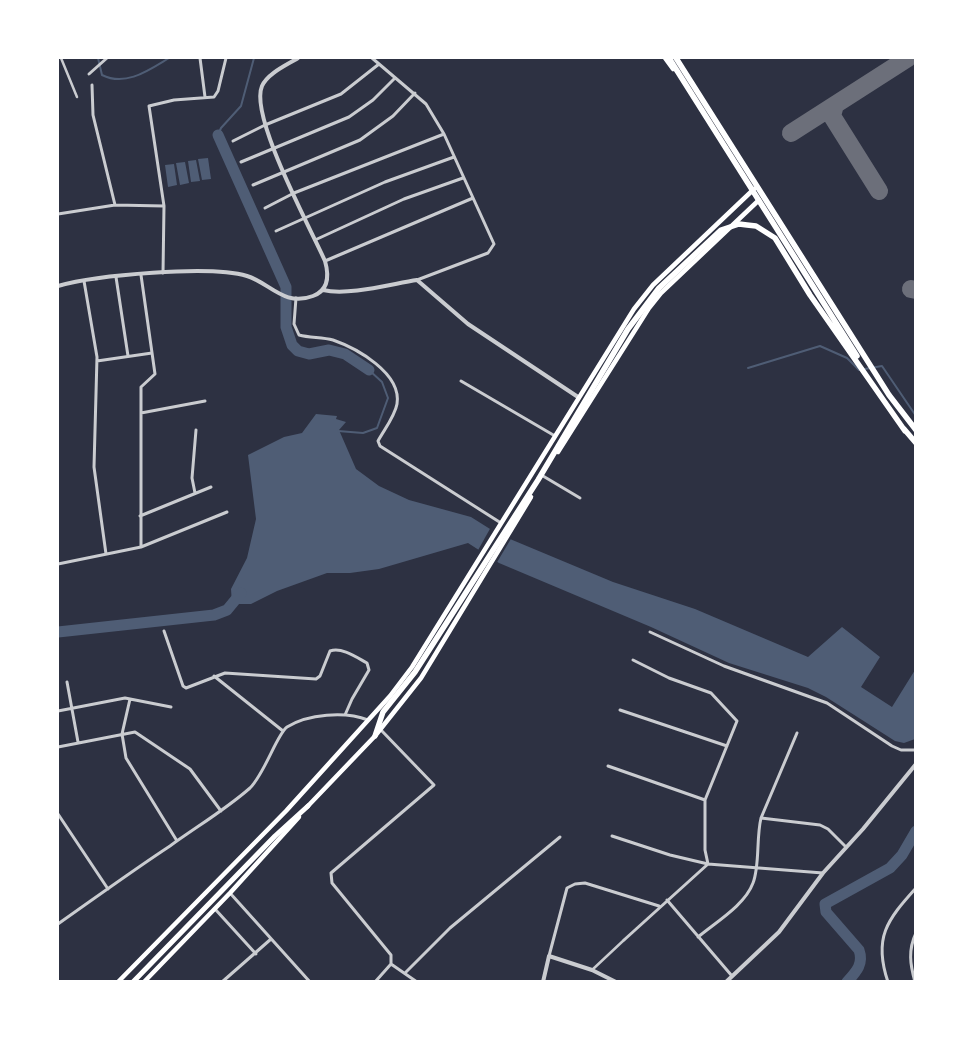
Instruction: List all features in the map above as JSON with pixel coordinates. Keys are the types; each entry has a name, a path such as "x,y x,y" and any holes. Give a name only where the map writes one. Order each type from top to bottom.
{"highway":[{"path":"669,58 905,431"},
{"path":"677,58 889,395 916,430"},
{"path":"375,736 383,712 415,672 538,480 639,313 659,288 720,230 739,224 756,226 775,238 810,295 916,444"},
{"path":"133,982 275,836 308,806"}],"main road":[{"path":"665,58 752,191 861,365"},
{"path":"677,58 870,361"},
{"path":"118,982 286,811 368,721 412,667 578,397 652,285 759,185"},
{"path":"144,982 215,909 308,806 381,730 422,678 618,353 661,293 765,194"},
{"path":"846,340 854,335"},
{"path":"609,348 618,353"},
{"path":"876,371 916,430"},
{"path":"865,372 902,429 916,444"},
{"path":"488,545 498,550"}],"street":[{"path":"60,58 77,97"},
{"path":"89,74 107,58"},
{"path":"200,58 205,97"},
{"path":"163,274 164,206 149,106 174,100 213,98 216,94 226,58"},
{"path":"58,286 116,277 224,272 246,276 277,294 296,298 313,296 323,290 329,274 325,261 273,147 265,125 260,97 263,83 292,59 298,58"},
{"path":"323,290 331,292 355,290 417,280 488,253 492,250 494,244 444,134 426,104 372,58"},
{"path":"233,141 265,125 340,94 379,64"},
{"path":"241,162 273,147 322,129 360,111 395,78"},
{"path":"92,85 93,115 115,205"},
{"path":"253,185 360,140 393,116 415,93"},
{"path":"265,208 294,193 444,134"},
{"path":"276,231 385,182 454,157"},
{"path":"315,240 404,199 463,178"},
{"path":"325,261 473,198"},
{"path":"58,213 115,205 164,206"},
{"path":"141,275 155,374 141,387 141,547"},
{"path":"116,277 128,356"},
{"path":"417,280 468,324 578,397"},
{"path":"84,281 96,361 94,467 106,554"},
{"path":"296,298 294,324 299,335 333,340 364,355 374,361 393,384 397,403 378,441 380,446 500,524"},
{"path":"96,361 152,352"},
{"path":"461,381 555,436"},
{"path":"141,413 205,401"},
{"path":"195,493 192,478 196,430"},
{"path":"543,476 580,498"},
{"path":"140,516 211,487"},
{"path":"58,564 141,547 227,512"},
{"path":"164,631 184,687 225,672 316,679 320,676 330,651 341,650 367,663 369,670 345,715"},
{"path":"650,632 724,666 809,694 827,702 892,746 901,750 916,750"},
{"path":"633,660 669,678 711,693 737,721 705,800 705,850 708,864"},
{"path":"214,676 283,731"},
{"path":"67,682 78,742"},
{"path":"130,699 122,734 126,758 177,841"},
{"path":"58,712 130,699 171,707"},
{"path":"620,710 727,746"},
{"path":"58,924 250,788 262,774 283,731 306,720 345,715 355,715 368,721"},
{"path":"375,982 391,964 391,955 332,883 330,873 434,785 381,730"},
{"path":"58,746 135,732 190,769 221,810"},
{"path":"698,937 747,894 754,882 758,830 761,818 797,733"},
{"path":"726,982 780,932 823,873 916,764"},
{"path":"608,766 705,800"},
{"path":"58,814 108,889"},
{"path":"761,818 820,825 828,829 846,847"},
{"path":"612,836 670,855 708,864 823,873"},
{"path":"405,973 450,928 560,837"},
{"path":"592,970 659,906 708,864"},
{"path":"542,982 567,888 575,884 585,883 659,906"},
{"path":"888,982 881,955 882,938 900,906 916,888"},
{"path":"230,893 310,982"},
{"path":"666,900 732,976"},
{"path":"215,909 256,954"},
{"path":"915,982 910,962 910,950 916,933"},
{"path":"222,982 271,939"},
{"path":"549,956 592,970 616,982"},
{"path":"391,964 417,982"}],"water":[{"path":"208,158 211,179 202,180 198,159"},
{"path":"196,160 200,181 191,182 188,161"},
{"path":"185,162 189,183 180,185 176,163"},
{"path":"174,164 177,185 168,187 165,165"},
{"path":"316,414 337,416 336,419 346,422 339,430 356,469 379,486 409,500 471,517 498,534 613,582 695,609 808,657 842,627 880,657 861,687 892,707 915,670 915,739 904,743 895,741 826,697 808,688 729,663 651,627 499,563 468,543 379,569 350,573 327,573 277,591 251,604 232,604 231,589 247,558 256,519 248,455 284,437 302,433"}],"pier":[{"path":"491,527 512,537 496,564 477,552"}],"waterway":[{"path":"98,58 102,75 120,79 137,75 169,58"},
{"path":"218,135 221,128 241,106 254,58"},
{"path":"218,135 286,287 286,327 292,345 298,351 309,354 329,350 345,354 369,370"},
{"path":"748,368 820,346 847,358 859,370 882,366 916,416"},
{"path":"338,431 363,433 377,428 388,398 382,382 369,370"},
{"path":"58,632 214,615 227,610 241,593"},
{"path":"847,982 860,964 859,950 826,912 825,904 890,868 902,855 916,831"}],"taxiway":[{"path":"791,133 908,58"},
{"path":"835,105 832,116 879,191"},
{"path":"911,289 916,290"}]}
